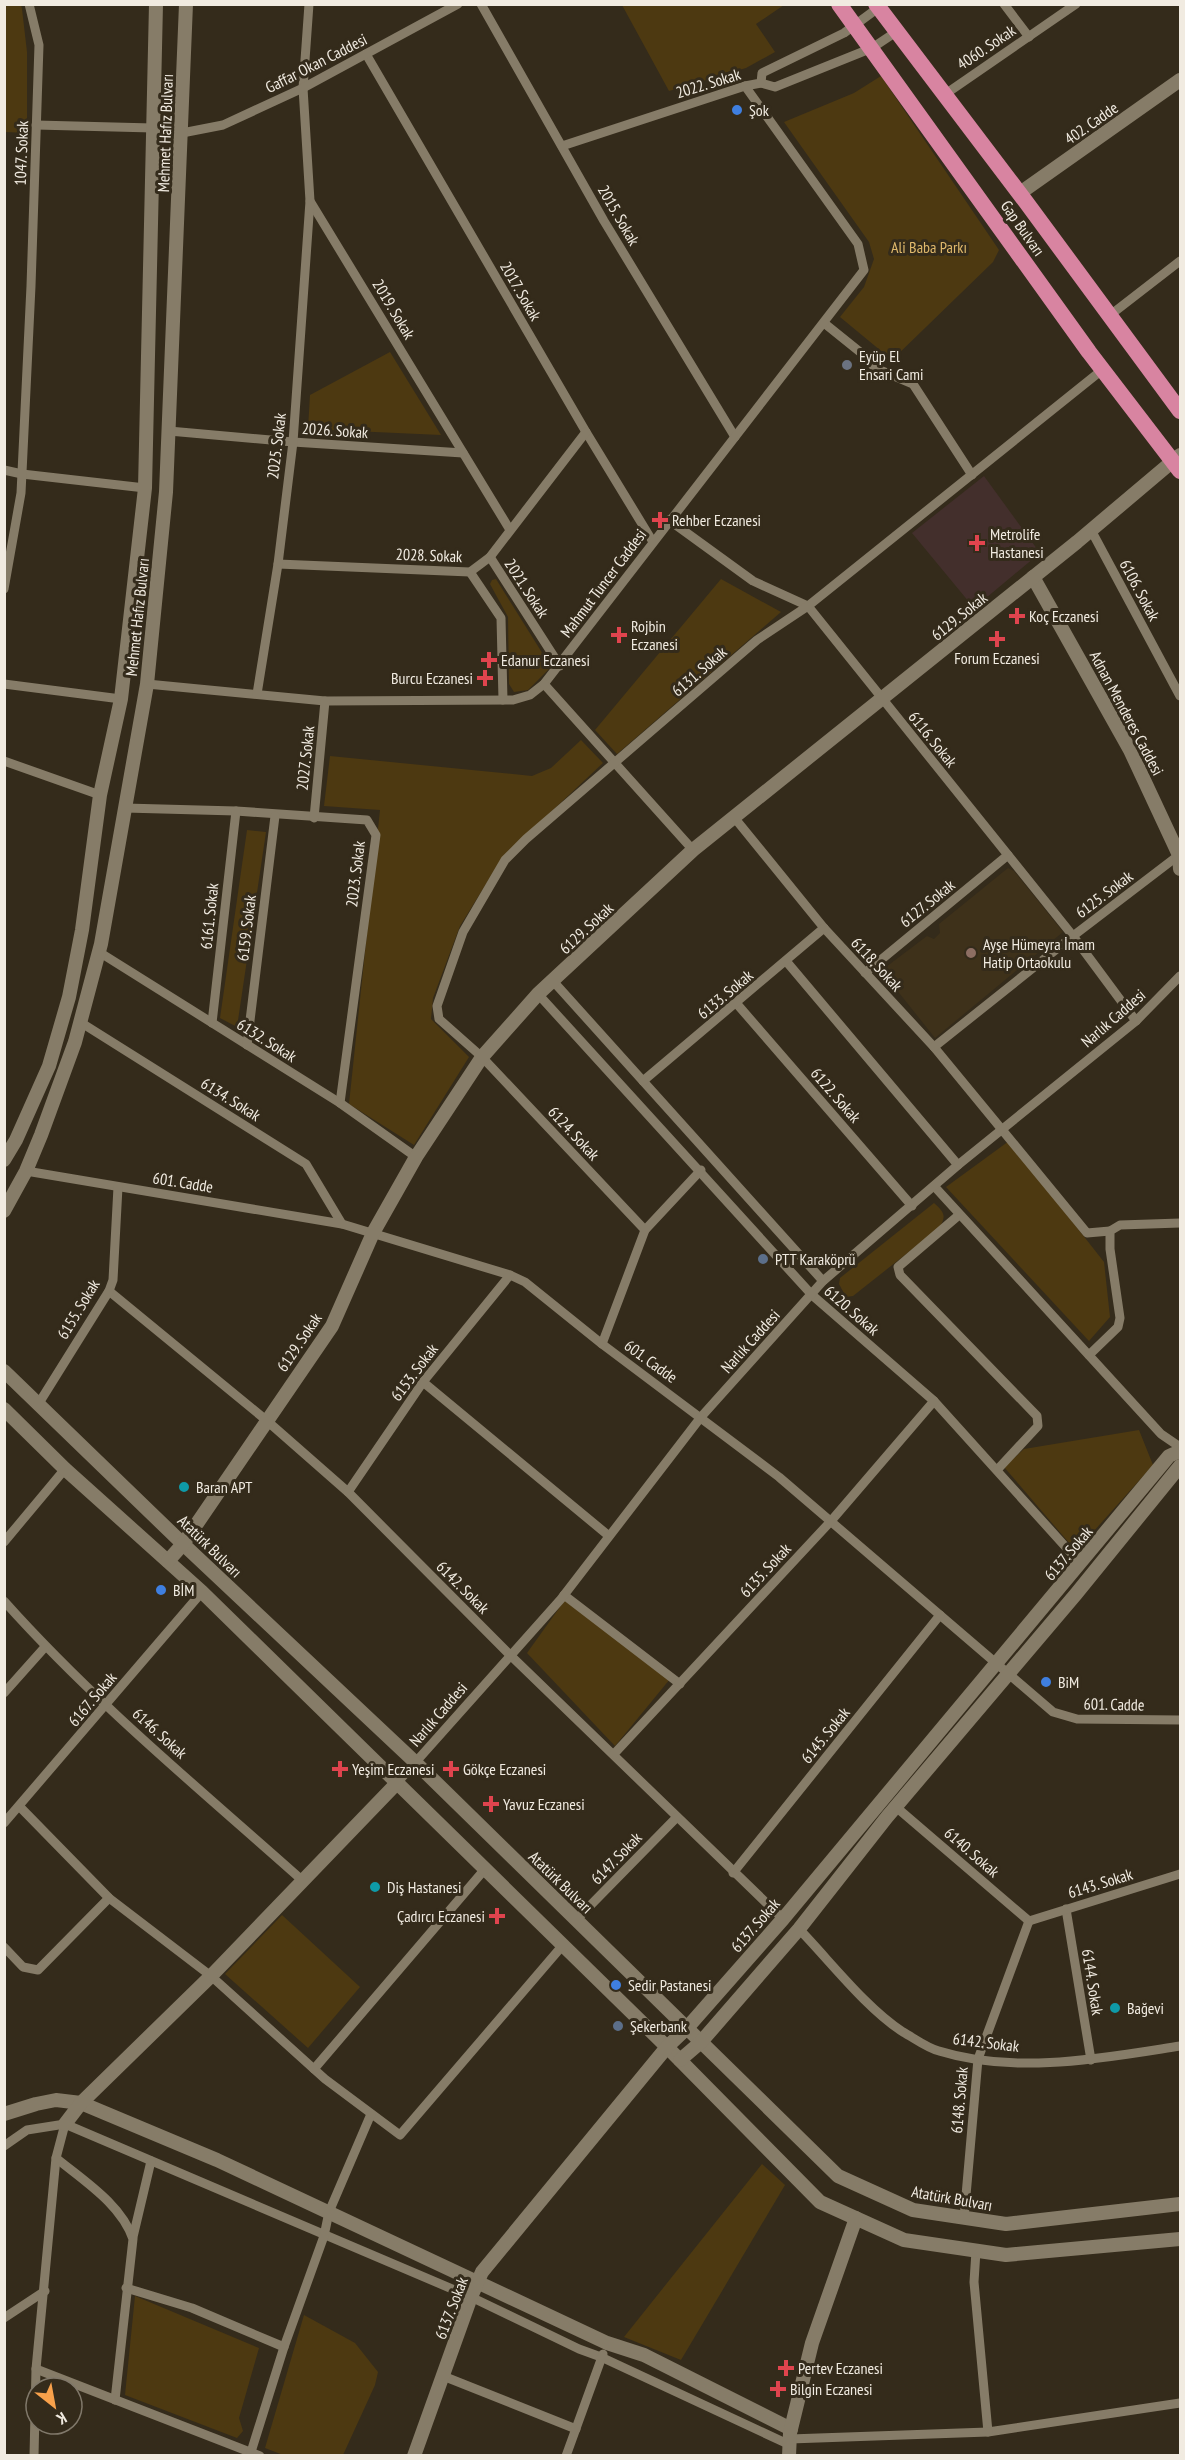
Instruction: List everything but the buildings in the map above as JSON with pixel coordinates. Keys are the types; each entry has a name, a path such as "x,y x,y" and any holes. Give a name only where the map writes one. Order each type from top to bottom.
{"highway":[{"name":"Gap Bulvarı","path":"839,4 1102,370 1178,462"},
{"name":"Gap Bulvarı","path":"877,6 1020,193 1180,411"}],"street":[{"name":"1047. Sokak","path":"4,589 21,494 22,474 39,45 29,4"},
{"name":"Mehmet Hafız Bulvarı","path":"4,1160 10,1138 49,1066 69,997 82,930 100,795 121,699 144,488 156,4"},
{"name":"Mehmet Hafız Bulvarı","path":"4,1211 26,1171 71,1052 99,952 147,684 166,492 186,4"},
{"name":"2019. Sokak","path":"309,4 303,88 310,201 510,530"},
{"name":"Gaffar Okan Caddesi","path":"182,133 223,125 303,88 458,4"},
{"name":"2015. Sokak","path":"482,4 604,221 735,437"},
{"path":"1004,4 1029,36"},
{"name":"4060. Sokak","path":"944,95 1076,4"},
{"name":"2022. Sokak","path":"562,146 745,86 761,83 762,73 844,33 877,6"},
{"path":"761,83 775,87 872,48 896,32"},
{"name":"2017. Sokak","path":"366,54 586,432 653,542"},
{"name":"402. Cadde","path":"1020,193 1180,80"},
{"name":"Mahmut Tuncer Caddesi","path":"147,684 325,701 513,700 530,694 544,684 864,270 858,244 745,86"},
{"path":"36,125 153,128"},
{"name":"2025. Sokak","path":"257,694 278,564 294,442 310,201"},
{"path":"1109,316 1180,261"},
{"path":"825,323 865,356 875,368 913,384 972,475"},
{"name":"6131. Sokak","path":"483,1057 439,1018 437,1006 463,932 505,860 526,839 757,640 808,606 1102,370"},
{"name":"2026. Sokak","path":"169,431 463,453"},
{"name":"2028. Sokak","path":"278,564 470,572 490,557 586,432"},
{"name":"6129. Sokak","path":"168,1561 183,1544 332,1326 373,1233 416,1157 483,1057 538,993 733,816 1178,462"},
{"path":"4,470 144,488"},
{"name":"6116. Sokak","path":"669,520 753,581 808,606 1073,936 1136,1021"},
{"name":"6106. Sokak","path":"1090,530 1180,696"},
{"name":"2021. Sokak","path":"490,557 560,666"},
{"path":"470,572 501,618 503,700"},
{"name":"Adnan Menderes Caddesi","path":"1033,577 1130,750 1180,862"},
{"path":"4,684 121,699"},
{"path":"544,684 616,761 693,850"},
{"name":"2027. Sokak","path":"314,818 325,701"},
{"path":"4,761 100,795"},
{"name":"2023. Sokak","path":"126,808 236,811 275,816 367,820 376,835 340,1103"},
{"name":"6161. Sokak","path":"212,1023 236,811"},
{"name":"6159. Sokak","path":"247,1045 275,816"},
{"name":"6118. Sokak","path":"733,816 824,928 934,1047 1087,1233 1110,1231"},
{"name":"6127. Sokak","path":"865,973 1008,855"},
{"name":"6125. Sokak","path":"934,1047 1073,936 1180,862"},
{"name":"6133. Sokak","path":"643,1081 737,1004 824,928"},
{"name":"6132. Sokak","path":"99,952 340,1103 416,1157"},
{"path":"786,961 958,1165"},
{"name":"Narlık Caddesi","path":"397,1783 564,1594 701,1417 823,1281 958,1165 1136,1021 1180,976"},
{"path":"553,981 823,1281"},
{"name":"6120. Sokak","path":"538,993 812,1295 934,1401 1081,1564"},
{"name":"6122. Sokak","path":"737,1004 912,1206"},
{"name":"6134. Sokak","path":"80,1022 306,1164 342,1224"},
{"name":"6124. Sokak","path":"483,1057 645,1230"},
{"path":"602,1344 645,1230 700,1170"},
{"name":"601. Cadde","path":"26,1171 342,1224 510,1275 525,1282 602,1344 779,1477 1053,1712 1077,1719 1180,1720"},
{"path":"934,1186 1161,1434 1180,1446"},
{"name":"6155. Sokak","path":"39,1403 109,1291 113,1280 118,1187"},
{"path":"959,1215 898,1267 900,1275 1038,1416 1038,1426 997,1470"},
{"path":"1089,1355 1118,1327 1120,1318 1110,1249 1110,1231 1120,1225 1180,1223"},
{"name":"6153. Sokak","path":"348,1492 423,1382 510,1275"},
{"name":"6142. Sokak","path":"109,1291 266,1420 348,1492 510,1655 783,1919"},
{"name":"Atatürk Bulvarı","path":"4,1371 183,1544 416,1762 838,2176 913,2210 1006,2224 1180,2204"},
{"path":"423,1382 609,1536"},
{"name":"6135. Sokak","path":"614,1754 831,1521 934,1401"},
{"path":"4,1408 64,1469 201,1592 667,2047 820,2202 904,2240 1006,2255 1180,2239"},
{"name":"6137. Sokak","path":"414,2456 482,2272 667,2047 687,2028 783,1919 1169,1456 1180,1451"},
{"name":"6137. Sokak","path":"680,2060 701,2042 799,1929 896,1807 1180,1466"},
{"path":"4,1542 64,1469"},
{"name":"6167. Sokak","path":"4,1823 107,1705 201,1592"},
{"path":"564,1594 680,1684"},
{"name":"6146. Sokak","path":"4,1601 45,1647 303,1881"},
{"name":"6145. Sokak","path":"733,1873 940,1615"},
{"path":"4,1693 45,1647"},
{"path":"34,2456 36,2369 56,2158 65,2124 81,2103 211,1976 397,1783"},
{"path":"20,1806 109,1898 211,1976 314,2069 400,2135 563,1946"},
{"name":"6140. Sokak","path":"896,1807 1029,1921"},
{"name":"6147. Sokak","path":"576,1920 676,1817"},
{"path":"314,2069 485,1869"},
{"name":"6143. Sokak","path":"1029,1921 1180,1874"},
{"path":"4,1947 23,1967 38,1970 109,1898"},
{"name":"6144. Sokak","path":"1066,1909 1090,2060"},
{"name":"6148. Sokak","path":"964,2218 978,2059 1029,1921"},
{"name":"6142. Sokak","path":"799,1929 879,2012 902,2031 938,2051 978,2059 1040,2063 1090,2060 1180,2046"},
{"path":"4,2114 30,2105 56,2100 81,2103 218,2160 607,2343 644,2355 790,2442"},
{"path":"4,2101 30,2105"},
{"path":"36,2369 255,2454 284,2347 324,2236 329,2212 371,2114"},
{"path":"4,2146 27,2130 65,2124 471,2297 579,2349 790,2442 988,2432 1180,2403"},
{"path":"56,2158 118,2210 133,2239"},
{"path":"115,2400 133,2239 151,2161"},
{"path":"790,2442 812,2343 856,2218"},
{"path":"976,2251 974,2282 988,2432"},
{"path":"126,2288 192,2308 284,2347"},
{"path":"4,2318 45,2291"},
{"path":"566,2456 607,2343"},
{"path":"443,2376 576,2429"}],"shaded area":[{"name":"Metrolife Hastanesi","path":"984,476 1040,553 974,608 912,533"},
{"name":"Ayşe Hümeyra İmam Hatip Ortaokulu","path":"1008,868 1014,871 1063,932 935,1038 884,974 886,967 927,936 934,939 940,933 939,924"}],"green space":[{"path":"4,5 21,5 22,9 27,52 27,133 5,132"},
{"path":"622,5 784,5 756,24 775,52 746,68 669,91"},
{"name":"Ali Baba Parkı","path":"881,76 999,250 993,262 892,360 840,317 864,287 874,259 869,242 784,122 854,93"},
{"path":"390,352 441,435 308,429 310,395"},
{"path":"496,579 551,667 528,690 514,692 509,684 508,617 490,584"},
{"path":"721,579 781,612 617,754 595,730"},
{"path":"581,740 603,763 502,858 460,926 433,998 431,1019 469,1057 414,1145 349,1104 380,810 324,806 330,756 532,776 551,768"},
{"path":"247,830 266,832 237,1027 220,1018"},
{"path":"1009,1141 1104,1262 1110,1317 1089,1341 946,1187"},
{"path":"934,1203 943,1214 939,1228 853,1296 846,1297 839,1284 840,1278"},
{"path":"1139,1430 1153,1465 1076,1551 1004,1467 1024,1449"},
{"path":"565,1600 670,1679 615,1746 527,1653"},
{"path":"282,1915 360,1987 308,2048 225,1974"},
{"path":"762,2164 785,2185 681,2360 624,2337"},
{"path":"135,2296 259,2348 239,2418 243,2431 237,2438 125,2395"},
{"path":"304,2315 355,2343 378,2372 375,2385 343,2455 283,2455 265,2448"}],"place":[{"name":"Şok","path":"737,110"},
{"name":"Eyüp El Ensari Cami","path":"847,365"},
{"name":"Rehber Eczanesi","path":"660,520"},
{"name":"Metrolife Hastanesi","path":"977,543"},
{"name":"Koç Eczanesi","path":"1017,616"},
{"name":"Rojbin Eczanesi","path":"619,635"},
{"name":"Forum Eczanesi","path":"997,639"},
{"name":"Edanur Eczanesi","path":"489,660"},
{"name":"Burcu Eczanesi","path":"485,678"},
{"name":"Ayşe Hümeyra İmam Hatip Ortaokulu","path":"971,953"},
{"name":"PTT Karaköprü","path":"763,1259"},
{"name":"Baran APT","path":"184,1487"},
{"name":"BİM","path":"161,1590"},
{"name":"BiM","path":"1046,1682"},
{"name":"Yeşim Eczanesi","path":"340,1769"},
{"name":"Gökçe Eczanesi","path":"451,1769"},
{"name":"Yavuz Eczanesi","path":"491,1804"},
{"name":"Diş Hastanesi","path":"375,1887"},
{"name":"Çadırcı Eczanesi","path":"497,1916"},
{"name":"Sedir Pastanesi","path":"616,1985"},
{"name":"Bağevi","path":"1115,2008"},
{"name":"Şekerbank","path":"618,2026"},
{"name":"Pertev Eczanesi","path":"786,2368"},
{"name":"Bilgin Eczanesi","path":"778,2389"}]}
